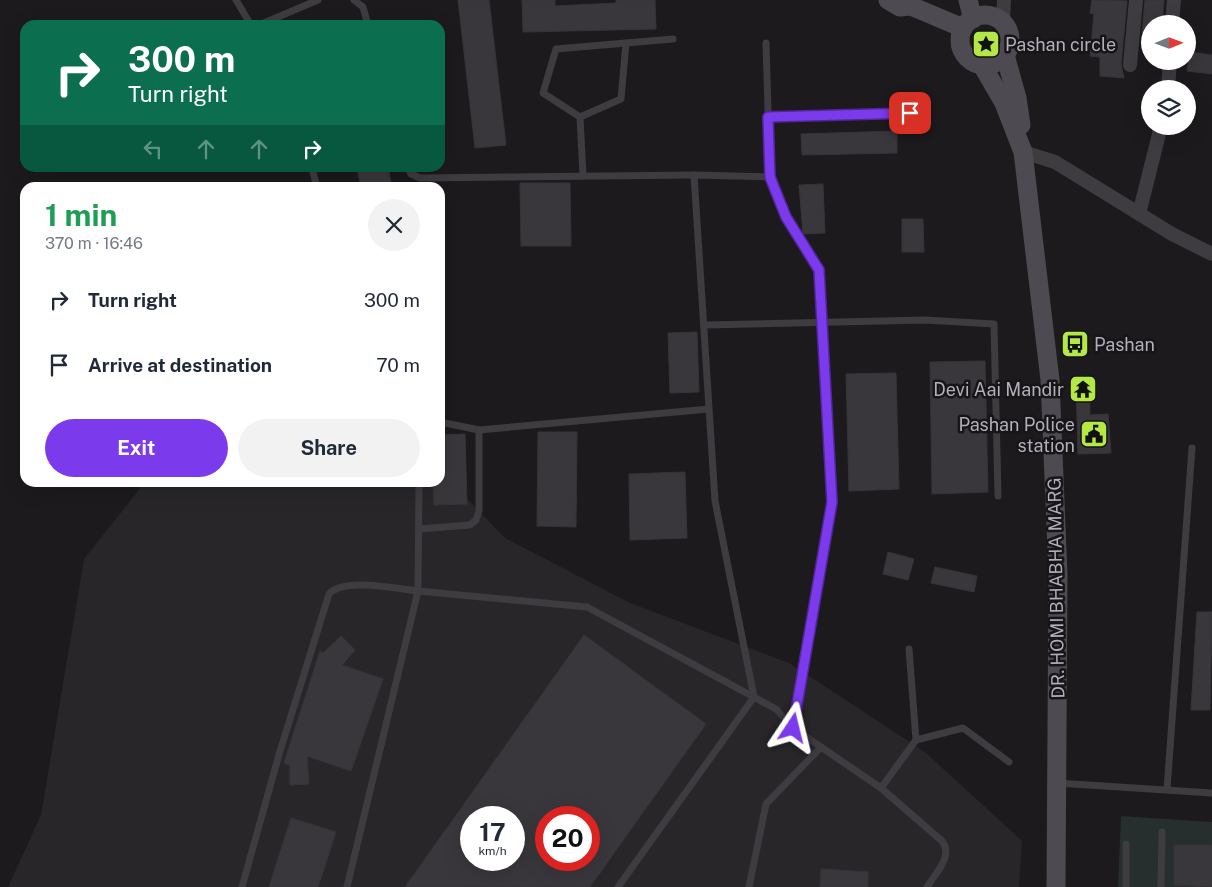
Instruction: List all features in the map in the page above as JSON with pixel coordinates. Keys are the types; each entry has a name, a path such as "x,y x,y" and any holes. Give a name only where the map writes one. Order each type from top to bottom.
{"main road":[{"path":"968,0 978,21"},
{"path":"894,3 978,21 1010,39 1005,55 991,65 982,66 967,58 962,51 978,21"},
{"name":"DR. HOMI BHABHA MARG","path":"1005,55 1017,98 1021,147 1050,380 1058,575 1056,887"},
{"name":"DR. HOMI BHABHA MARG","path":"982,66 1004,103 1021,147"}],"street":[{"path":"978,21 1004,0"},
{"path":"1130,65 1136,0"},
{"path":"1173,15 1174,0"},
{"path":"1139,214 1159,135"},
{"path":"1021,147 1055,162 1172,234 1212,254"}],"lane":[{"path":"236,0 249,20"},
{"path":"271,20 318,0"},
{"path":"354,0 363,6 367,20"},
{"path":"580,117 543,93 556,49 673,39"},
{"path":"580,117 621,99 626,43"},
{"path":"766,43 770,177 786,217 819,270 832,502 793,728"},
{"path":"768,117 910,113"},
{"path":"580,117 583,176"},
{"path":"410,172 420,178 694,174 770,177"},
{"path":"618,887 754,697 715,501 694,174"},
{"path":"704,325 926,320 994,324 998,496"},
{"path":"445,423 480,430 709,409"},
{"path":"419,529 470,525 476,520 478,511 480,430"},
{"path":"1167,789 1192,448"},
{"path":"347,887 418,591 419,487"},
{"path":"242,887 280,751 330,594 334,588 348,584 587,607 776,709 793,728 881,788 945,845 944,861 927,887"},
{"path":"909,648 916,740"},
{"path":"881,788 916,740 963,728 1009,762"},
{"path":"749,887 766,804 820,747"},
{"path":"1057,783 1212,793"},
{"path":"1160,887 1162,832"},
{"path":"1126,844 1126,887"}],"shaded area":[{"path":"445,476 505,538 630,603 789,663 925,752 1022,841 1019,887 8,887 41,815 84,559 141,487 445,487"},
{"path":"1121,816 1212,822 1212,887 1118,887"}],"building":[{"path":"458,0 489,0 506,145 475,148"},
{"path":"522,0 555,0 555,6 616,3 616,0 655,0 656,29 523,32"},
{"path":"1092,0 1127,1 1121,64 1124,78 1100,76 1100,57 1090,56 1094,14 1090,13"},
{"path":"1145,0 1164,0 1163,15 1144,15"},
{"path":"1196,53 1212,55 1212,74 1187,71 1196,70"},
{"path":"897,131 897,153 802,155 801,134"},
{"path":"358,172 389,172 391,182 360,182"},
{"path":"520,183 570,183 571,246 521,246"},
{"path":"823,184 825,233 803,234 799,185"},
{"path":"902,219 923,219 924,252 902,252"},
{"path":"697,332 699,392 670,393 668,333"},
{"path":"985,361 988,492 932,494 930,362"},
{"path":"896,373 899,489 849,491 846,374"},
{"name":"Pashan Police station","path":"1076,379 1089,379 1090,415 1108,414 1111,453 1078,454"},
{"path":"538,432 577,432 576,527 537,526"},
{"path":"465,434 467,504 434,505 433,487 445,487 445,435"},
{"path":"685,472 687,538 630,540 629,474"},
{"path":"888,552 914,559 908,580 883,574"},
{"path":"935,567 977,576 974,592 931,583"},
{"path":"1197,612 1212,612 1210,710 1191,710"},
{"path":"584,635 706,724 590,887 405,887 460,810 460,871 525,871 525,806 463,806"},
{"path":"341,636 355,650 342,665 383,679 351,771 307,756 309,784 290,785 290,765 284,763 320,651 323,653"},
{"path":"291,818 336,832 318,887 269,887"},
{"path":"1174,845 1212,845 1212,887 1174,885"},
{"path":"821,869 868,872 868,887 820,887"}],"place":[{"name":"Pashan circle","path":"986,44"},
{"name":"Pashan","path":"1075,344"},
{"name":"Devi Aai Mandir","path":"1083,389"},
{"name":"Pashan Police station","path":"1094,434"}],"route":[{"path":"793,728 832,502 819,270 786,217 770,177 768,117 910,113"}]}
